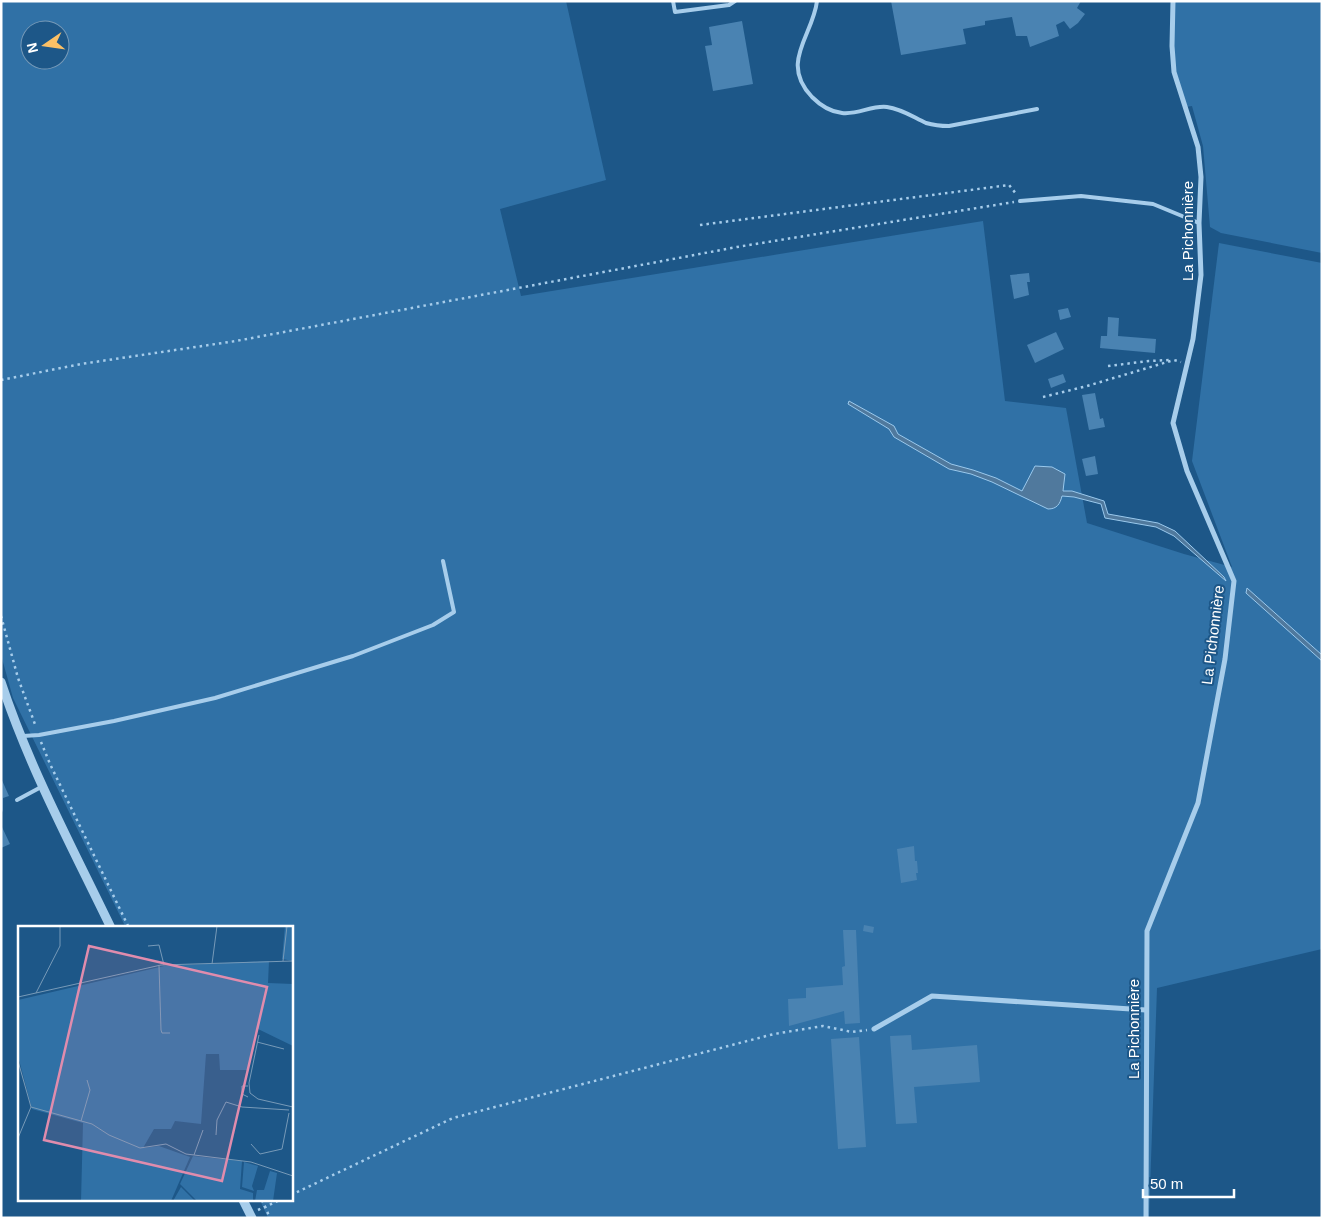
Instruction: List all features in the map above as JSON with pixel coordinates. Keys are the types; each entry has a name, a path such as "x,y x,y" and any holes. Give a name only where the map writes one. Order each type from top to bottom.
{"street":[{"name":"La Pichonnière","path":"1146,1218 1147,931 1198,802 1225,659 1234,581 1186,471 1173,422 1194,339 1202,276 1199,223 1201,177 1198,147 1174,72 1172,46 1173,1"},
{"path":"1,682 4,702 110,926"},
{"path":"874,1029 932,996 1146,1010"},
{"path":"244,1202 251,1216"}],"lane":[{"path":"673,1 675,12 729,5 735,1"},
{"path":"817,1 812,23 798,55 798,69 801,81 808,92 829,109 840,113 852,114 876,107 886,107 898,109 927,123 939,126 949,126 1037,109"},
{"path":"1020,201 1081,196 1153,204 1199,223"},
{"path":"21,736 39,735 114,721 215,698 353,656 433,625 454,612 443,561"},
{"path":"17,800 43,786"}],"path":[{"path":"1,380 81,364 246,339 737,247 1020,201 1009,185 700,225"},
{"path":"1108,366 1149,360 1174,360 1187,364"},
{"path":"1043,397 1174,360"},
{"path":"1,616 18,678 50,764 128,926"},
{"path":"292,1195 453,1118 774,1034 823,1026 852,1032 874,1029"},
{"path":"263,1202 270,1218"},
{"path":"251,1216 276,1202"}],"shaded area":[{"path":"1,1 566,1 606,180 500,209 521,296 983,221 1005,401 1066,408 1087,523 1232,567 1192,461 1219,243 1322,263 1322,949 1157,988 1149,1218 268,1218 261,1202 292,1202 292,926 125,926 13,698 1,655"},
{"path":"1174,1 1322,1 1322,253 1221,233 1210,227 1203,146 1192,106 1185,107 1174,72"},
{"path":"849,401 894,426 898,434 951,464 996,478 1022,491 1035,466 1052,467 1065,474 1063,491 1072,491 1104,501 1108,514 1158,523 1175,531 1226,581 1174,536 1156,527 1105,518 1101,504 1074,497 1062,496 1058,506 1048,509 992,482 971,474 949,469 894,437 889,429 848,404"},
{"path":"1247,588 1322,655 1322,661 1246,593"}],"building":[{"path":"891,1 1081,1 1077,8 1085,14 1070,29 1064,21 1056,25 1059,36 1030,47 1027,36 1016,36 1012,17 985,21 985,25 963,29 966,44 901,55"},
{"path":"742,21 753,84 713,91 705,46 712,45 709,27"},
{"path":"1029,273 1030,282 1027,282 1029,295 1014,299 1010,275"},
{"path":"1068,308 1071,317 1060,320 1058,310"},
{"path":"1108,317 1119,318 1118,336 1156,339 1155,353 1100,348 1101,336 1107,336"},
{"path":"1056,332 1064,349 1035,363 1027,345"},
{"path":"1063,374 1066,382 1051,388 1048,379"},
{"path":"1095,393 1100,419 1103,418 1105,427 1089,430 1082,395"},
{"path":"1095,456 1098,474 1086,476 1082,459"},
{"path":"1,778 9,796 3,798 1,815"},
{"path":"1,825 10,844 1,848"},
{"path":"914,846 915,861 917,861 917,880 901,883 897,849"},
{"path":"864,925 874,927 873,933 863,931"},
{"path":"843,930 856,930 860,1023 845,1024 844,1011 789,1026 788,999 806,998 806,988 843,985 842,967 845,966"},
{"path":"911,1035 912,1050 977,1045 980,1082 914,1087 917,1123 896,1124 890,1036"},
{"path":"859,1037 866,1147 838,1149 831,1039"}]}
